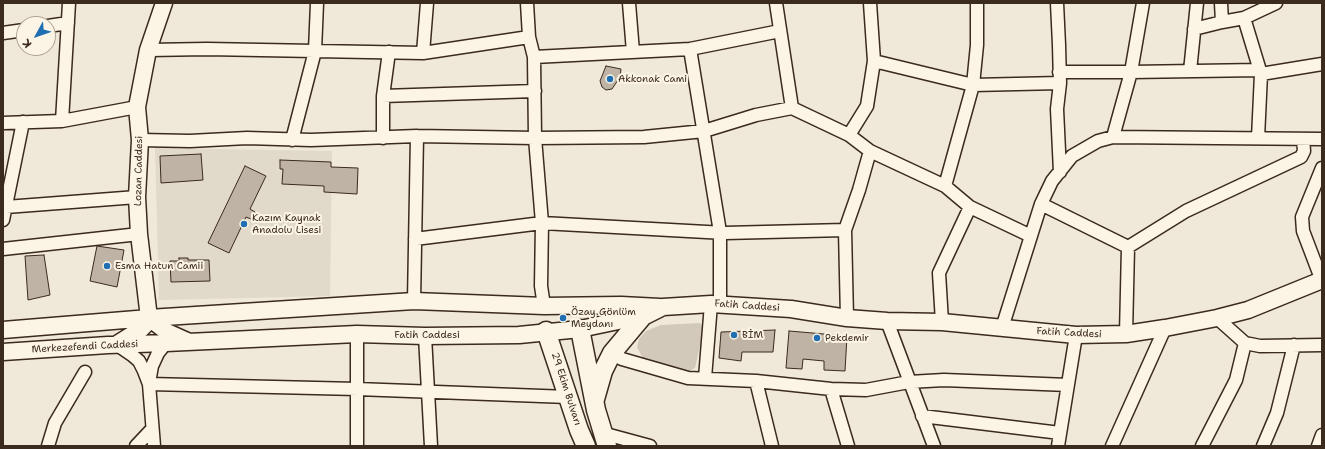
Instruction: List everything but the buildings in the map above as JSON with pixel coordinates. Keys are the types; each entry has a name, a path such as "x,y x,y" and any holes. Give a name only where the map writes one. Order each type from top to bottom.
{"main road":[{"name":"Lozan Caddesi","path":"149,318 139,234 137,197 140,140 137,107 148,50 164,3"},
{"name":"Fatih Caddesi","path":"166,343 357,334 425,336 519,335 546,331 580,329 643,316 663,307 715,304 791,309 847,318 887,321 942,322 1076,335 1126,334 1218,318 1248,310 1321,275"},
{"path":"146,289 154,301 172,317"},
{"path":"120,320 126,317 137,307 141,302 146,289"},
{"path":"3,330 120,320 414,301 544,306 621,305 663,307"},
{"path":"544,306 546,331"},
{"path":"576,306 595,402 605,439"},
{"path":"595,402 603,371 612,353 643,316"},
{"path":"149,318 167,332 192,342"},
{"path":"116,344 141,329 147,323 149,318"},
{"name":"29 Ekim Bulvarı","path":"546,331 586,446"},
{"name":"Merkezefendi Caddesi","path":"3,352 116,344 166,343"}],"street":[{"path":"62,121 69,3"},
{"path":"292,140 315,51 317,3"},
{"path":"423,53 427,3"},
{"path":"527,3 529,37 534,57 535,138 542,222 541,286 544,306"},
{"path":"629,3 632,52"},
{"path":"776,3 792,108"},
{"path":"849,135 867,106 874,61 870,3"},
{"path":"945,186 973,85 977,45 977,3"},
{"path":"1057,3 1060,78 1057,109 1060,172"},
{"path":"1112,137 1131,72 1143,3"},
{"path":"1190,71 1197,3"},
{"path":"1221,3 1222,22"},
{"path":"1194,29 1244,18 1276,3"},
{"path":"1244,18 1260,72 1258,138"},
{"path":"56,25 68,23"},
{"path":"3,33 16,31"},
{"path":"534,57 690,49 780,31"},
{"path":"148,50 423,53 529,37"},
{"path":"690,49 720,232 715,304 705,378"},
{"path":"383,138 383,96 389,52"},
{"path":"874,61 973,85 1131,72 1260,72 1322,64"},
{"path":"383,96 535,91"},
{"path":"3,123 62,121 137,107"},
{"path":"140,140 190,141 247,138 292,140 417,136 535,138 644,136 704,131 756,115 792,108 849,135 870,151 945,186 970,207 1031,236"},
{"path":"3,220 23,122"},
{"path":"414,301 417,136"},
{"path":"1002,328 1041,204 1052,180 1072,156 1098,141 1112,137 1322,139"},
{"path":"1128,247 1186,211 1301,157 1304,151 1303,139"},
{"path":"847,318 845,230 860,190 870,151"},
{"path":"1321,275 1303,231 1302,217 1322,168"},
{"path":"6,207 137,197"},
{"path":"1041,204 1128,247"},
{"path":"942,322 939,273 970,207"},
{"path":"415,239 542,222 720,232 845,230"},
{"path":"3,249 139,234"},
{"path":"1126,334 1128,247"},
{"path":"1218,318 1245,343 1260,346 1322,345"},
{"path":"887,321 934,446"},
{"path":"1112,446 1165,328"},
{"path":"357,334 357,446"},
{"path":"1058,446 1076,335"},
{"path":"425,336 431,446"},
{"path":"154,446 149,384 152,366 158,353 166,343"},
{"path":"1202,446 1236,380 1245,343"},
{"path":"116,344 139,361 149,384"},
{"path":"1263,446 1278,414 1294,345"},
{"path":"612,353 622,359 688,378 756,381 831,389 866,390 909,382 944,380 1068,384"},
{"path":"48,446 55,423 85,372"},
{"path":"756,381 772,446"},
{"path":"149,384 357,389 568,397"},
{"path":"831,389 848,446"},
{"path":"922,416 1060,433"},
{"path":"136,446 152,429"},
{"path":"1318,446 1322,435"},
{"path":"605,439 650,446"}],"shaded area":[{"name":"Kazım Kaynak Anadolu Lisesi","path":"155,148 332,151 330,296 159,300"},
{"path":"700,323 704,328 695,368 689,371 643,359 637,347 639,339 646,331 661,325"}],"place":[{"name":"Akkonak Cami","path":"610,79"},
{"name":"Kazım Kaynak Anadolu Lisesi","path":"244,224"},
{"name":"Esma Hatun Camii","path":"107,266"},
{"name":"Özay Gönlüm Meydanı","path":"563,318"},
{"name":"BİM","path":"734,335"},
{"name":"Pekdemir","path":"817,338"}]}
